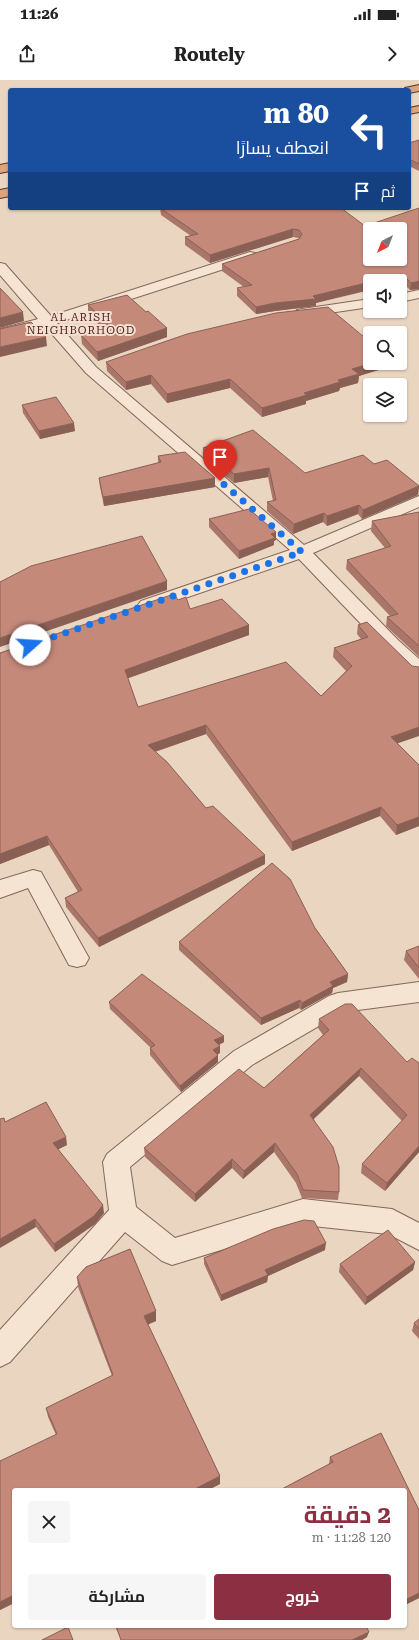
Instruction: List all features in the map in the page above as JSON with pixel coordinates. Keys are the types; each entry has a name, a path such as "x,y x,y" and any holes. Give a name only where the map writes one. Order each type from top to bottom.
{"street":[{"path":"0,333 48,321 263,252"},
{"path":"0,267 48,321 302,552 391,644 419,670"},
{"path":"407,297 419,294"},
{"path":"290,314 333,310 363,304"},
{"path":"128,611 302,552 419,501"},
{"path":"0,889 33,878 77,958"},
{"path":"419,992 338,1003 243,1058 116,1162 123,1214 172,1252 303,1212 392,1222 419,1237"},
{"path":"0,1352 123,1214"}],"building":[{"path":"419,140 419,164 411,160 411,142"},
{"path":"419,208 419,281 411,283 407,279 407,274 363,274 363,284 313,296 316,299 275,303 256,307 237,288 252,285 222,264 299,239 302,234 299,230 293,229 210,255 185,237 198,234 163,210 344,210 363,224 363,266 407,266 407,222 377,222"},
{"path":"0,288 23,312 0,318"},
{"path":"127,295 167,328 97,352 81,335 111,327 88,305"},
{"path":"328,307 363,336 363,366 352,369 359,374 338,380 340,382 304,393 307,395 262,408 230,379 167,394 151,375 126,382 106,362 187,334 276,313"},
{"path":"31,322 46,337 0,347 0,329"},
{"path":"56,397 74,423 39,431 22,405"},
{"path":"253,430 305,473 363,455 374,464 387,460 419,486 363,510 359,505 327,516 324,513 294,524 267,502 276,500 269,468 234,474 203,448"},
{"path":"185,452 215,478 103,497 99,478 161,462 158,456"},
{"path":"249,509 276,532 271,534 275,538 239,551 209,519"},
{"path":"419,512 419,646 387,617 398,614 347,560 391,546 372,521"},
{"path":"142,536 167,581 0,638 0,582 31,566"},
{"path":"174,594 178,600 186,597 190,609 222,599 249,625 125,670 138,707 286,662 321,696 352,666 334,648 368,637 358,625 367,622 412,666 419,667 419,727 391,737 419,765 419,817 397,825 381,807 292,842 206,725 148,745 167,762 206,808 213,806 265,855 98,938 65,898 82,890 47,836 0,854 0,653"},
{"path":"272,863 290,879 315,928 348,974 330,982 333,986 302,1003 300,1000 261,1018 179,942"},
{"path":"419,946 419,968 406,951"},
{"path":"142,974 224,1036 214,1040 220,1046 213,1050 218,1055 180,1086 150,1048 155,1045 109,1002"},
{"path":"345,1004 352,1004 407,1062 412,1058 419,1063 419,1146 387,1183 362,1164 407,1115 361,1068 310,1115 333,1147 339,1167 339,1192 303,1190 297,1174 275,1143 244,1171 232,1159 195,1194 144,1148 239,1069 264,1088 329,1030 319,1019"},
{"path":"46,1102 66,1137 53,1143 103,1205 94,1216 54,1244 35,1219 0,1239 0,1119 4,1118 5,1122"},
{"path":"304,1220 314,1221 326,1243 265,1270 268,1275 221,1295 204,1258 273,1229"},
{"path":"388,1230 415,1262 367,1297 340,1264"},
{"path":"130,1249 156,1311 144,1316 220,1476 197,1488 12,1488 12,1596 0,1602 0,1461 57,1434 46,1408 113,1375 77,1277 86,1267"},
{"path":"419,1319 419,1329 414,1323"},
{"path":"381,1433 419,1510 419,1593 407,1599 407,1488 284,1488 333,1462 330,1457"},
{"path":"68,1628 73,1640 42,1640"},
{"path":"117,1628 367,1628 369,1632 352,1640 121,1640"}],"district":[{"name":"AL ARISH NEIGHBORHOOD","path":"81,323"}],"route":[{"path":"30,645 302,552 220,481"}]}
